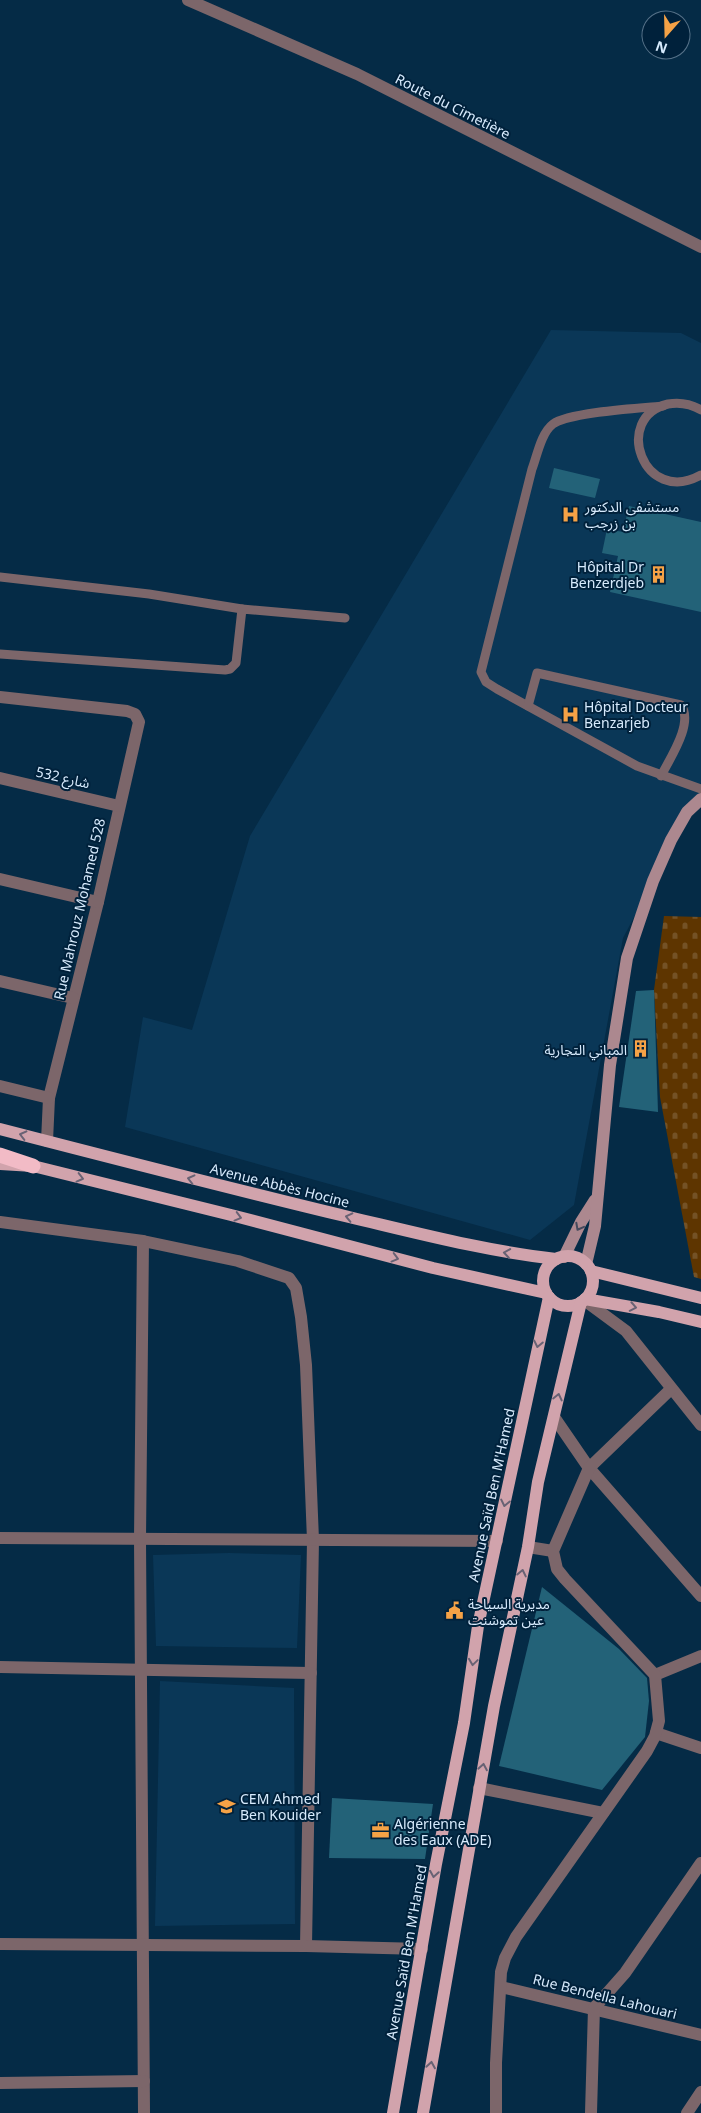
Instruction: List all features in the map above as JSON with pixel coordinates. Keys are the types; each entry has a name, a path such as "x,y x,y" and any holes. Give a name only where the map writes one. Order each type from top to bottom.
{"highway":[{"path":"0,1155 33,1166"}],"main road":[{"path":"423,2113 494,1706 528,1547 538,1482 584,1300 592,1286 588,1268 595,1226 596,1198 610,1065 626,958 653,881 671,840 687,812 701,800"},
{"name":"Avenue Abbès Hocine","path":"0,1129 230,1189 461,1243 506,1253 560,1258"},
{"path":"0,1164 33,1166 231,1215 434,1268 547,1295 564,1306 570,1306 584,1300 659,1312 701,1322"},
{"path":"560,1258 596,1198"},
{"path":"547,1295 543,1278 550,1264 560,1258 572,1256 588,1268 701,1298"},
{"name":"Avenue Saïd Ben M'Hamed","path":"393,2113 436,1864 464,1723 478,1626 547,1295"}],"street":[{"name":"Route du Cimetière","path":"188,0 357,74 701,247"},
{"name":"Rue Mahrouz Mohamed 528","path":"0,697 127,711 135,714 138,718 98,902 48,1104 47,1141"},
{"name":"532 شارع","path":"0,778 119,806"},
{"path":"0,879 98,902"},
{"path":"0,981 73,998"},
{"path":"0,1086 48,1104"},
{"path":"0,1222 143,1241 238,1261 289,1278 296,1288 306,1365 313,1540 306,1946"},
{"path":"143,1241 140,1539 144,2113"},
{"path":"584,1300 626,1331 671,1389 695,1412 701,1425"},
{"path":"496,2113 496,2064 502,1972 505,1958 516,1937 647,1751 656,1733 659,1721 655,1676 565,1579 557,1569 553,1551 589,1468 671,1389"},
{"path":"554,1417 589,1468 701,1596"},
{"path":"0,1538 497,1541"},
{"path":"528,1547 553,1551"},
{"path":"655,1676 701,1656"},
{"path":"0,1667 141,1668 311,1673"},
{"path":"656,1733 701,1748"},
{"path":"480,1788 603,1813"},
{"path":"591,2113 594,2008 625,1972 701,1863"},
{"path":"0,1944 306,1946 422,1949"},
{"name":"Rue Bendella Lahouari","path":"501,1987 594,2008 701,2036"},
{"path":"0,2083 144,2081"},
{"path":"687,2113 701,2092"}],"lane":[{"path":"701,410 688,404 676,403 608,411 565,419 552,424 543,439 532,469 481,672 486,682 610,751 661,776 701,789"},
{"path":"663,406 652,412 644,421 639,433 638,446 642,459 650,471 661,479 674,482 688,481 701,475"},
{"path":"0,577 149,594 242,609 345,618"},
{"path":"0,654 225,670 230,669 236,663 242,609"},
{"path":"528,706 537,673 681,705 685,711 686,720 678,744 661,776"}],"shaded area":[{"path":"551,330 681,333 701,343 701,794 698,796 623,938 574,1205 530,1240 125,1127 143,1017 192,1030 250,836"},
{"path":"229,1553 301,1555 297,1648 156,1646 153,1555"},
{"name":"CEM Ahmed Ben Kouider","path":"160,1681 294,1688 295,1924 155,1926"}],"green space":[{"path":"664,916 701,917 701,1279 694,1277 660,1097 654,990"}],"building":[{"path":"554,468 600,479 595,498 549,488"},
{"name":"Hôpital Dr Benzerdjeb","path":"629,506 701,522 701,612 610,592 618,556 602,553 607,529 623,532"},
{"name":"المباني التجارية","path":"654,990 658,1112 619,1107 636,991"},
{"path":"542,1587 619,1649 647,1678 649,1701 645,1737 602,1790 499,1766"},
{"name":"Algérienne des Eaux (ADE)","path":"332,1798 433,1804 425,1859 329,1858"}],"place":[{"name":"مستشفى الدكتور بن زرجب","path":"571,514"},
{"name":"Hôpital Dr Benzerdjeb","path":"658,574"},
{"name":"Hôpital Docteur Benzarjeb","path":"570,714"},
{"name":"المباني التجارية","path":"641,1049"},
{"name":"مديرية السياحة عين تموشنت","path":"454,1611"},
{"name":"CEM Ahmed Ben Kouider","path":"226,1806"},
{"name":"Algérienne des Eaux (ADE)","path":"380,1831"}]}
